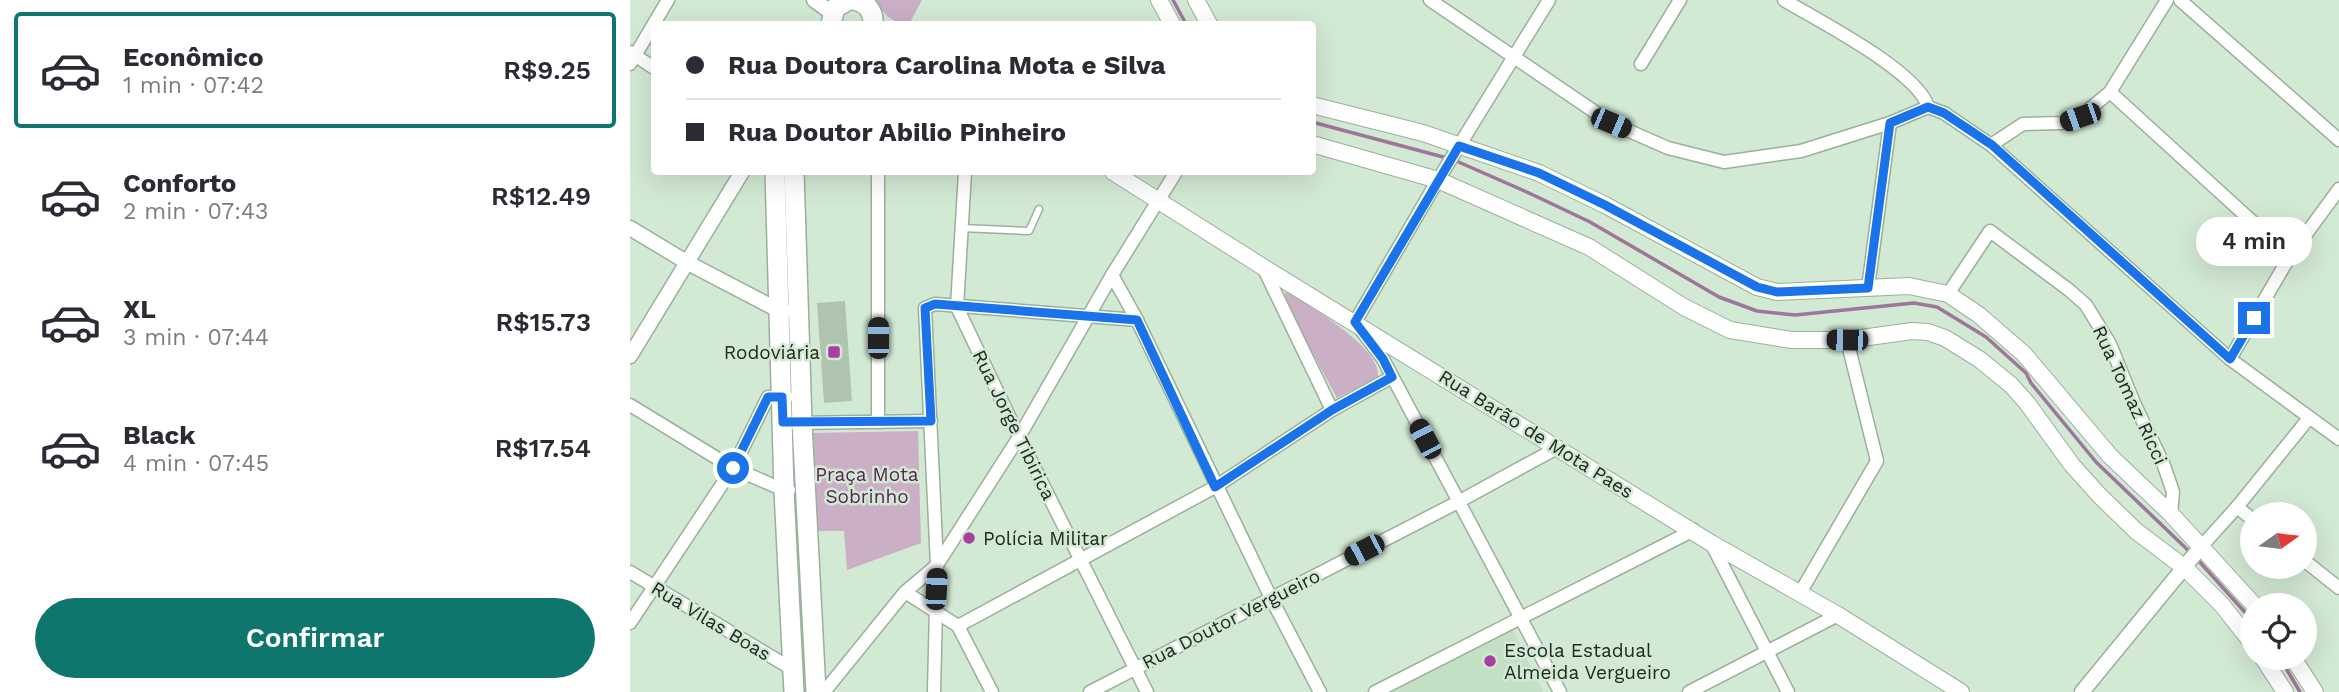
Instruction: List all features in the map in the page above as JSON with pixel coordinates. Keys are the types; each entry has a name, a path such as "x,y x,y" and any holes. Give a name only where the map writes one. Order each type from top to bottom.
{"main road":[{"path":"829,13 839,4 851,0 863,3 869,8 873,21"},
{"path":"1159,0 1170,21"},
{"path":"1196,0 1207,21"},
{"path":"1316,106 1423,134 1550,178 1757,287 1777,292 1909,286 1948,294 1979,315 2024,354 2110,456 2171,514 2243,593"},
{"path":"1316,145 1438,180 1589,247 1684,307 1730,330 1791,341 1847,340 1912,331 1928,332 1945,338 1970,353 2011,385 2072,465 2099,495 2136,531 2185,568 2222,605 2240,628"},
{"path":"775,175 789,311 792,422 784,490 794,692"},
{"path":"789,311 794,175"},
{"name":"Rua Barão de Mota Paes","path":"1118,175 1711,543 1838,615 1961,692"},
{"path":"792,422 805,489 816,692"},
{"path":"2271,670 2285,692"},
{"path":"2301,670 2315,692"}],"street":[{"path":"655,21 668,0"},
{"path":"814,0 829,13"},
{"path":"1430,0 1611,123 1668,148 1724,162 1801,151 1890,123 1928,107 1944,113 1992,145 2230,359 2339,439"},
{"path":"1549,0 1438,180 1355,322 1383,359 1560,692"},
{"path":"1641,64 1680,0"},
{"path":"1784,0 1884,60 1926,99 1928,107"},
{"path":"1992,145 2023,124 2062,123 2080,117 2110,92 2166,0"},
{"path":"2180,0 2339,140"},
{"path":"651,27 632,57 651,66"},
{"path":"2110,92 2290,256"},
{"path":"1868,288 1890,123"},
{"path":"630,356 740,175"},
{"path":"878,175 878,422"},
{"path":"957,307 965,175"},
{"path":"824,692 905,592 937,565 1018,437 1112,275 1174,175"},
{"path":"2230,359 2290,256 2339,189"},
{"path":"630,228 688,263 789,311"},
{"name":"Rua Tomaz Ricci","path":"1948,294 1990,231 2086,305 2110,344 2163,463 2174,492 2171,514"},
{"path":"1263,267 1332,410"},
{"path":"1112,275 1137,320 1270,598 1320,692"},
{"path":"934,692 937,565 925,308 935,304 1137,320"},
{"name":"Rua Jorge Tibirica","path":"957,307 1018,437 1147,692"},
{"path":"1800,593 1877,461 1847,340"},
{"path":"958,626 1215,487 1332,410 1392,377"},
{"path":"630,623 733,468 768,397 792,397"},
{"path":"630,405 733,468 784,490 805,489"},
{"path":"2082,692 2309,418"},
{"path":"792,422 931,421"},
{"name":"Rua Doutor Vergueiro","path":"1090,692 1557,448"},
{"path":"1375,692 1694,530"},
{"path":"1711,543 1788,692"},
{"path":"2317,571 2339,588"},
{"name":"Rua Vilas Boas","path":"630,572 792,669"},
{"path":"905,592 958,626 992,692"},
{"path":"1689,692 1838,615"}],"lane":[{"path":"961,228 1029,231 1039,209"}],"shaded area":[{"name":"Escola Estadual Almeida Vergueiro","path":"1513,630 1543,692 1392,692"}],"green space":[{"path":"874,0 922,0 911,21 896,21"},
{"path":"1288,291 1357,341 1376,366 1378,377 1337,398 1282,296"},
{"name":"Praça Mota Sobrinho","path":"918,431 921,543 847,570 844,531 813,531 811,433"}],"building":[{"name":"Rodoviária","path":"845,301 852,401 824,403 817,303"}],"waterway":[{"path":"1173,0 1184,21"},
{"path":"1316,123 1447,158"},
{"path":"1454,160 1590,222 1719,297 1757,311 1795,315 1914,303 1937,307 1986,337 2026,373 2031,383 2096,462 2192,554"},
{"path":"2197,559 2240,607"},
{"path":"2287,670 2300,692"}],"place":[{"name":"Rodoviária","path":"834,352"},
{"name":"Polícia Militar","path":"969,538"},
{"name":"Escola Estadual Almeida Vergueiro","path":"1490,661"}],"route":[{"path":"733,468 768,397 782,397 783,422 931,421 925,308 935,304 1137,320 1215,487 1332,410 1392,377 1383,359 1355,322 1459,146 1539,173 1605,205 1757,287 1777,292 1868,288 1890,123 1928,107 1944,113 1992,145 2230,359 2254,318"}]}
